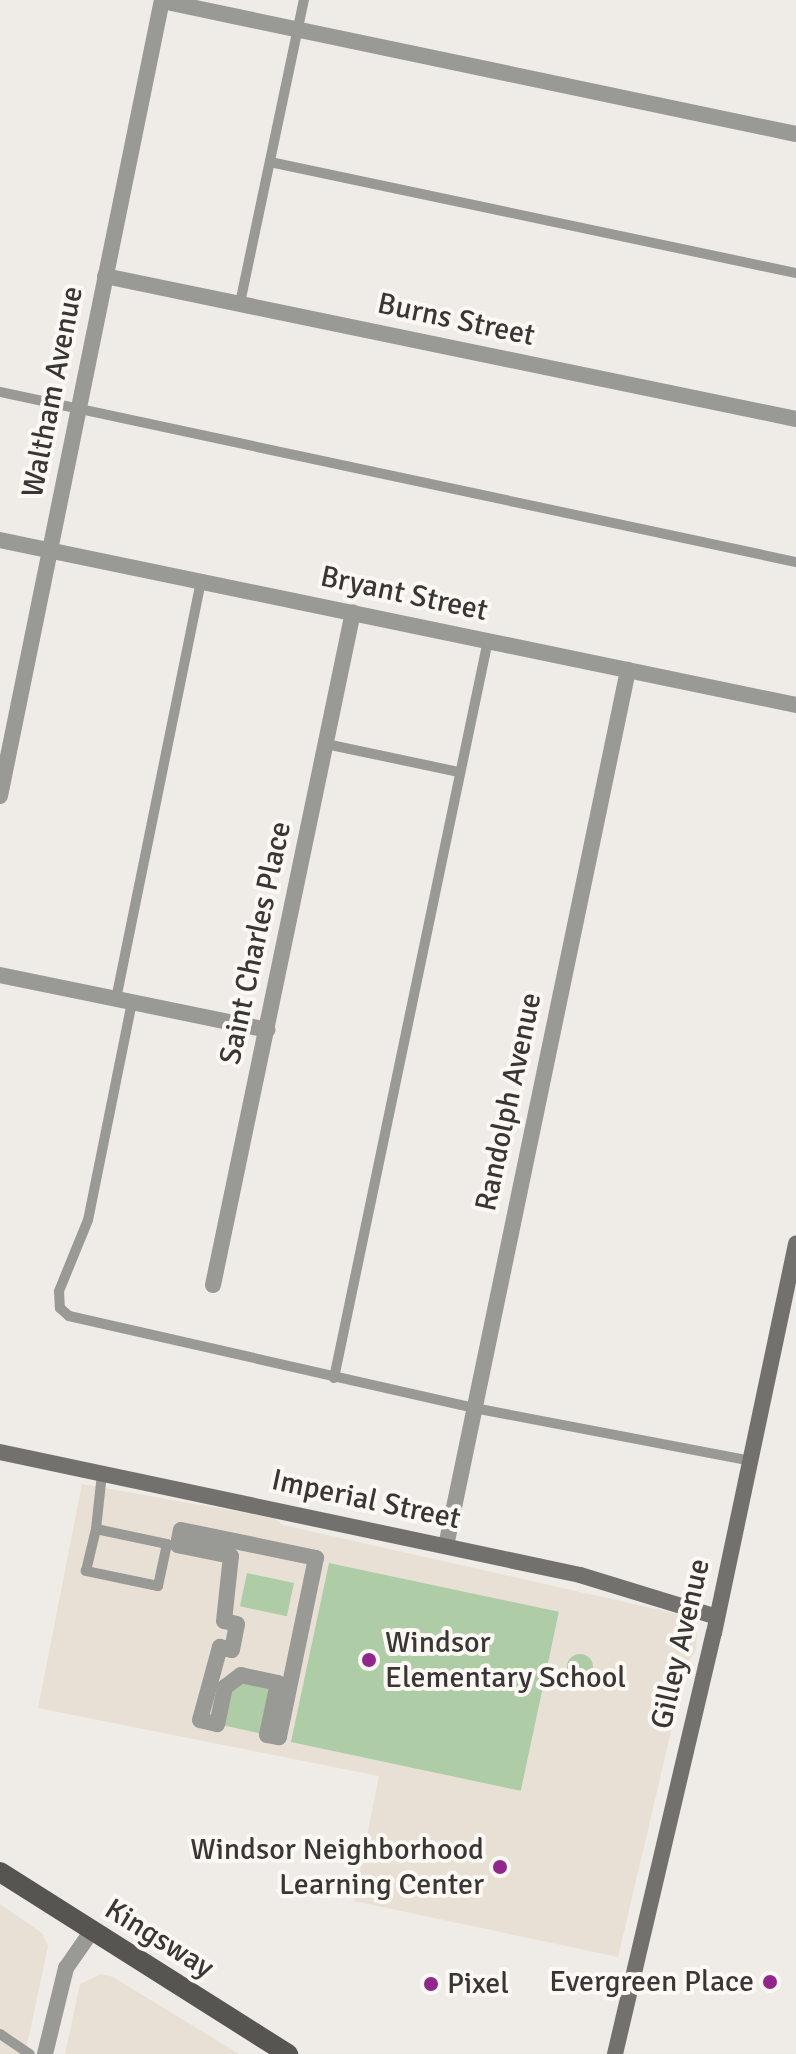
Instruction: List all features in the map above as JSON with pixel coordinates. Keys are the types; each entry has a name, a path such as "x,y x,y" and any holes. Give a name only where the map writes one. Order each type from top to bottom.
{"main road":[{"name":"Kingsway","path":"0,1872 288,2054"}],"street":[{"path":"162,0 796,134"},
{"name":"Waltham Avenue","path":"0,796 162,0"},
{"name":"Burns Street","path":"105,276 796,419"},
{"name":"Bryant Street","path":"0,540 796,705"},
{"name":"Saint Charles Place","path":"213,1285 353,612"},
{"name":"Randolph Avenue","path":"446,1546 628,670"},
{"path":"0,975 267,1030"},
{"name":"Gilley Avenue","path":"615,2054 717,1617 796,1244"},
{"name":"Imperial Street","path":"0,1452 623,1585 717,1617"},
{"path":"181,1530 316,1558 279,1737 267,1735 278,1683 241,1675 225,1687 217,1724 200,1720 220,1647 232,1650 237,1624 224,1621 231,1556 178,1545 181,1530"},
{"path":"45,2054 66,1968 91,1932"}],"lane":[{"path":"240,303 304,0"},
{"path":"270,162 796,273"},
{"path":"0,392 796,562"},
{"path":"201,581 124,1000 97,1184 59,1291 60,1308 69,1316 334,1378 751,1461"},
{"path":"334,1378 488,640"},
{"path":"326,744 459,772"},
{"path":"96,1529 167,1544 158,1586 86,1571 96,1529 102,1474"},
{"path":"0,2034 30,2054"}],"shaded area":[{"name":"Windsor Elementary School","path":"82,1484 274,1518 283,1525 687,1616 697,1628 696,1651 687,1664 618,1957 354,1901 379,1776 38,1708"},
{"path":"0,1904 42,1933 48,1946 25,2054 0,2054"},
{"path":"101,1974 113,1977 239,2054 65,2054 80,1984"}],"green space":[{"path":"329,1563 559,1612 521,1791 291,1742"},
{"path":"247,1573 294,1583 287,1616 240,1606"},
{"path":"580,1654 589,1658 593,1667 589,1676 580,1680 571,1676 567,1667 571,1658"},
{"path":"241,1675 278,1683 267,1735 217,1724 225,1687"}],"place":[{"name":"Windsor Elementary School","path":"369,1660"},
{"name":"Windsor Neighborhood Learning Center","path":"500,1867"},
{"name":"Evergreen Place","path":"770,1982"},
{"name":"Pixel","path":"431,1984"}]}
